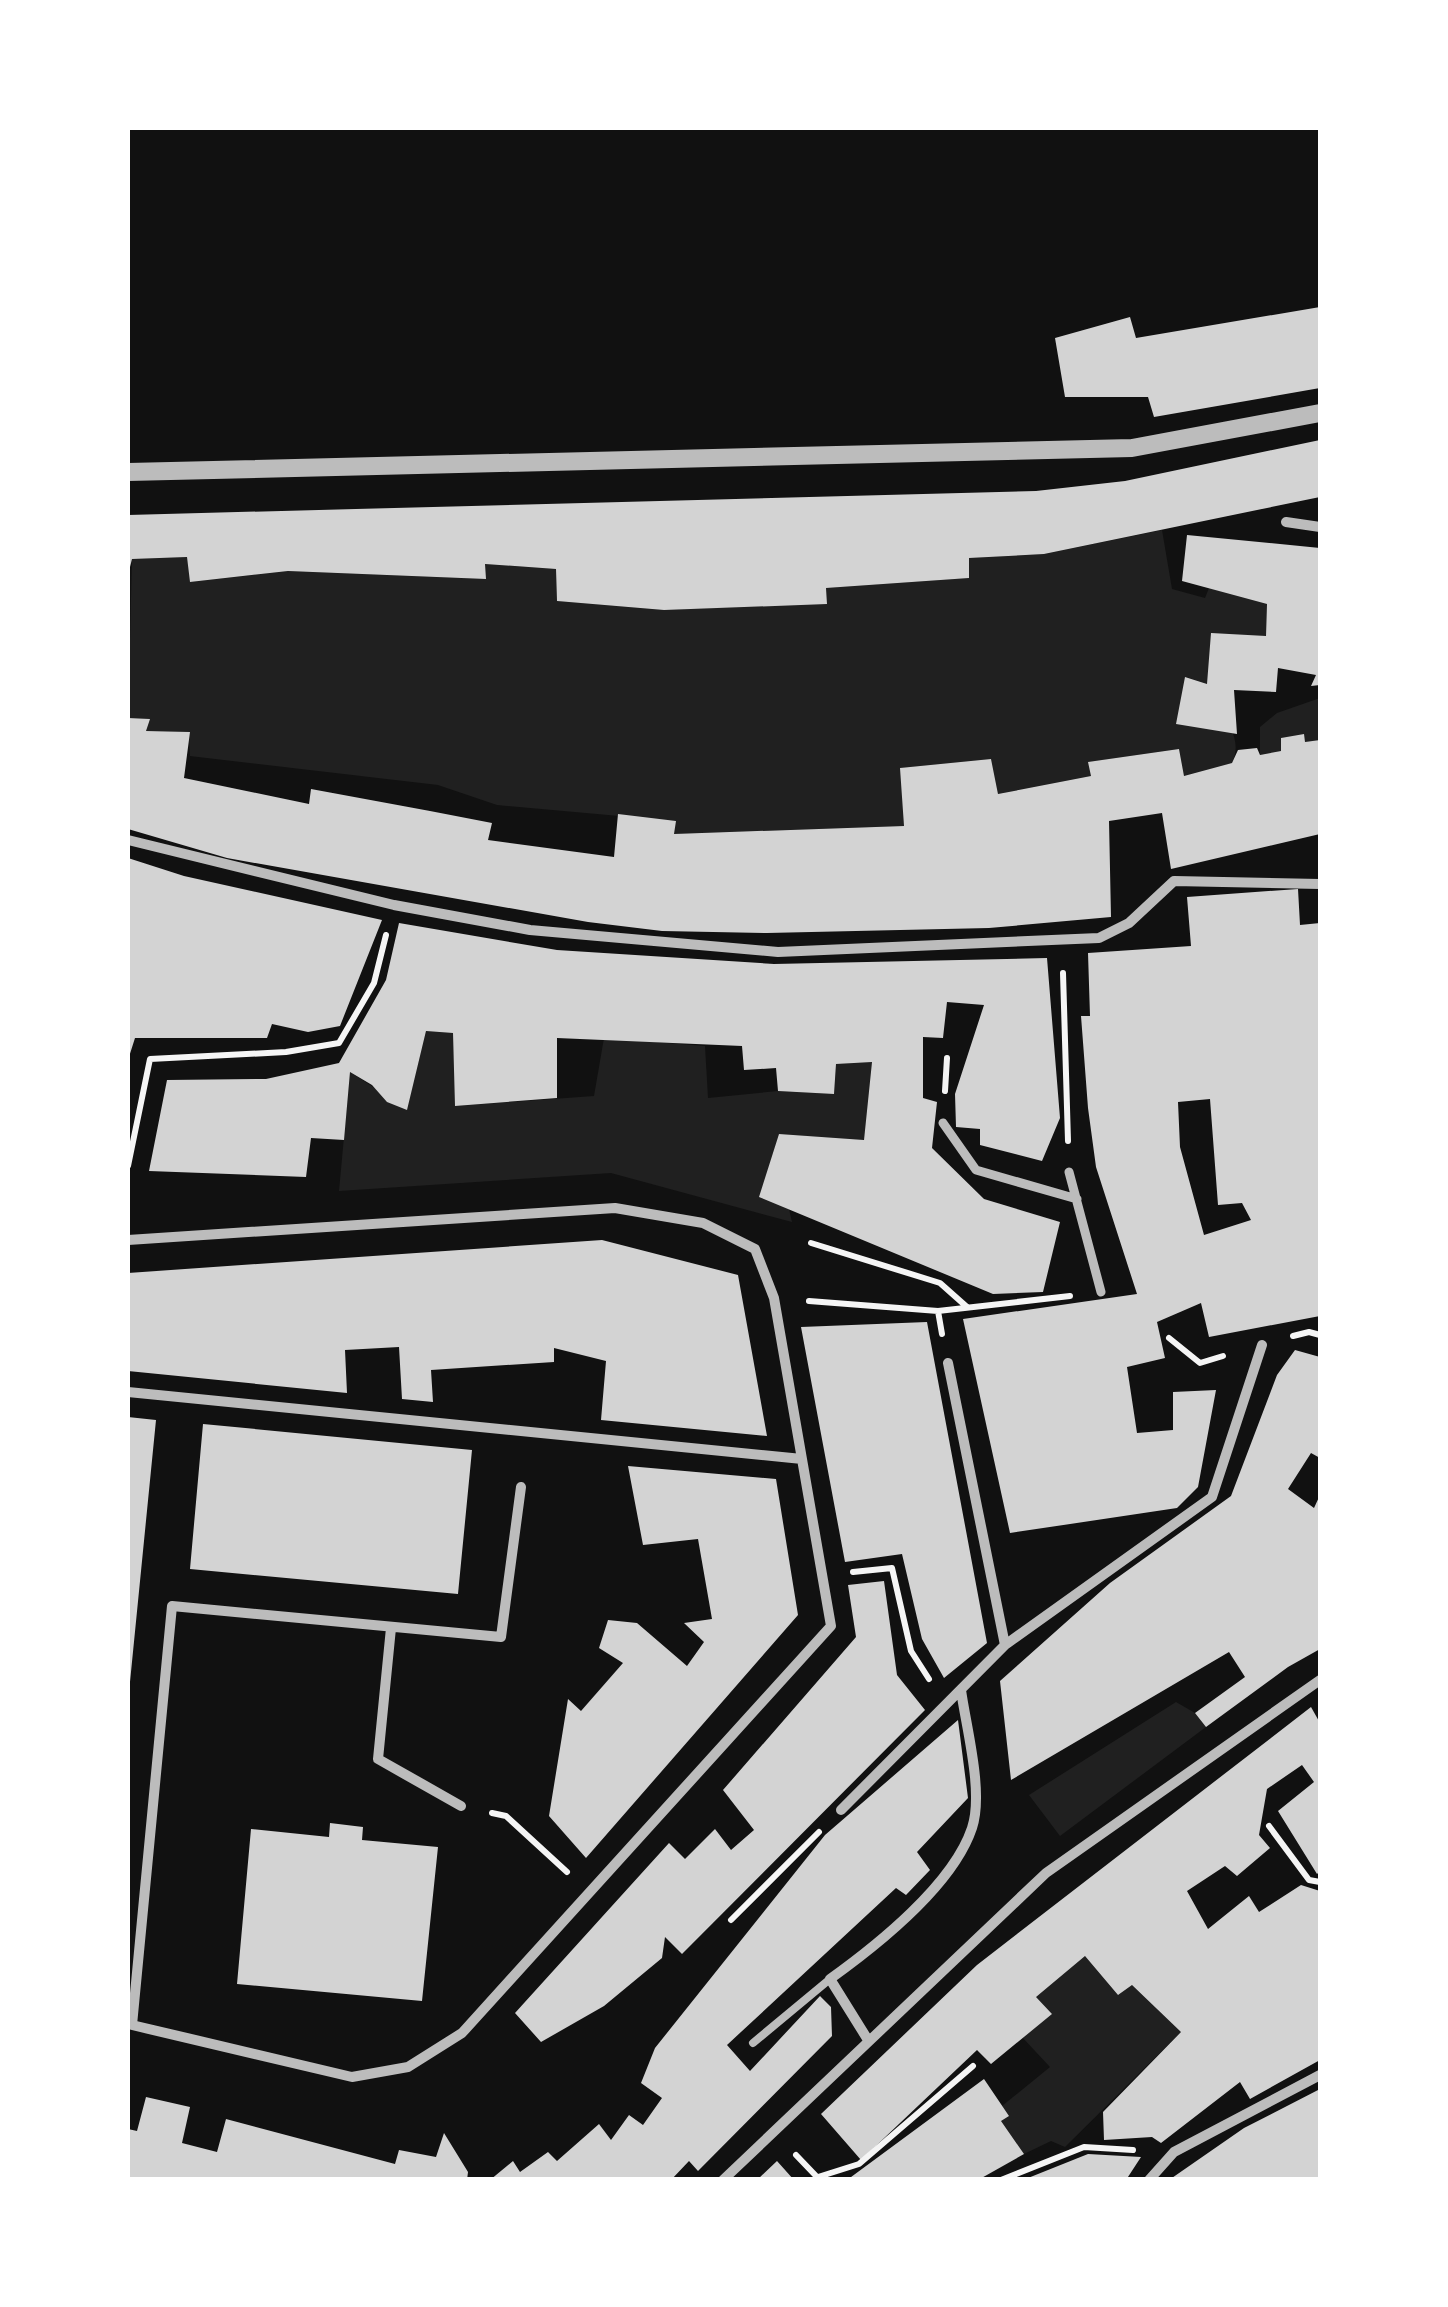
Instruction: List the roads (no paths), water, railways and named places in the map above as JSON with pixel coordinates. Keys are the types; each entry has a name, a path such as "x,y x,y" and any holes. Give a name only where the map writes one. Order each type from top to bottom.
{"street":[{"path":"128,472 1132,448 1320,413"},
{"path":"1286,522 1320,527"},
{"path":"128,840 394,905 530,930 778,952 1099,938 1130,923 1174,881 1320,884"},
{"path":"943,1122 976,1170 1076,1200"},
{"path":"1069,1172 1101,1292"},
{"path":"128,1240 615,1208 703,1223 755,1249 774,1298 831,1626 462,2032 408,2067 352,2077 132,2025 172,1606 501,1636 521,1488"},
{"path":"841,1810 1004,1645 1212,1496 1262,1345"},
{"path":"948,1363 1004,1645"},
{"path":"128,1392 802,1459"},
{"path":"391,1628 378,1759 461,1806"},
{"path":"724,2180 1046,1874 1320,1680"},
{"path":"868,2040 830,1980 886,1939 937,1884 972,1828 974,1773 960,1690"},
{"path":"1149,2180 1174,2152 1320,2075"}],"lane":[{"path":"754,2042 830,1980"}]}
